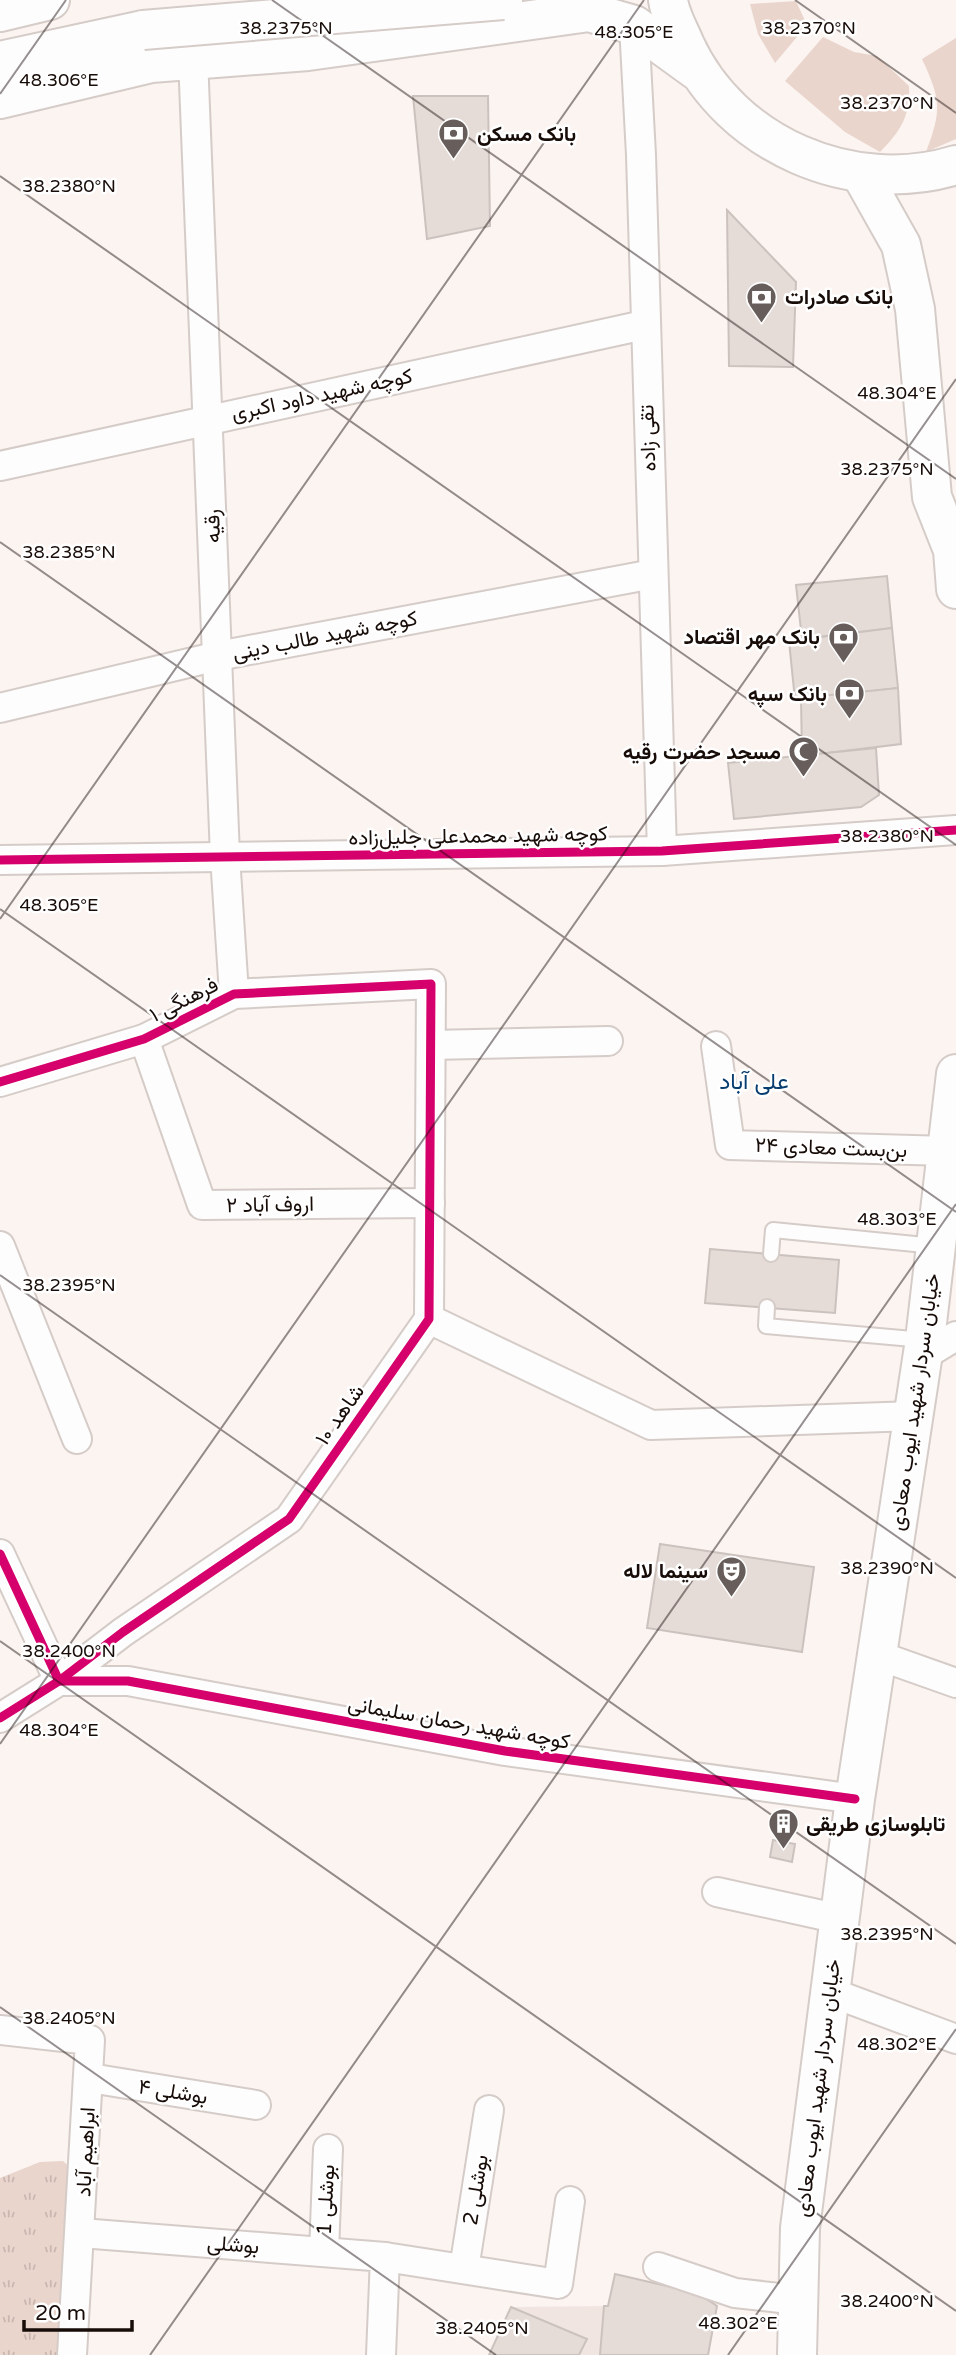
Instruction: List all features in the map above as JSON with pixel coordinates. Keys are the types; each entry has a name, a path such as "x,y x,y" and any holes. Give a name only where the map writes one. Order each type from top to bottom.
{"main road":[{"path":"0,12 50,0"},
{"path":"308,51 341,10 344,0"},
{"path":"0,61 143,30 503,0"},
{"path":"668,0 696,70"},
{"path":"0,99 151,63 308,51 589,12 634,25 696,70 740,120 796,155 861,174 928,174 956,165"},
{"path":"861,174 901,245 915,309 932,497 954,546 956,589"},
{"name":"خیابان سردار شهید ایوب معادی","path":"797,2355 800,2228 855,1798 914,1416 935,1344 937,1247 956,1074"}],"street":[{"name":"تقی زاده","path":"634,25 641,155 662,851"},
{"name":"رقیه","path":"193,58 225,856 234,994"},
{"name":"کوچه شهید داود اکبری","path":"0,466 645,326"},
{"name":"کوچه شهید طالب دینی","path":"0,708 218,656 653,575"},
{"name":"کوچه شهید محمدعلی جلیل‌زاده","path":"0,860 662,851 956,830"},
{"name":"فرهنگی ۱","path":"0,1082 144,1040 234,994 432,984 431,1045"},
{"name":"اروف آباد ۲","path":"144,1040 202,1205 430,1203"},
{"path":"608,1041 431,1045 429,1319 651,1425 914,1416"},
{"name":"بن‌بست معادی ۲۴","path":"716,1046 730,1145 949,1151"},
{"path":"0,1246 77,1439"},
{"name":"شاهد ۱۰","path":"0,1718 59,1681 123,1632 289,1519 429,1319"},
{"path":"0,1554 59,1681"},
{"path":"877,1655 956,1683"},
{"name":"کوچه شهید رحمان سلیمانی","path":"59,1681 128,1681 505,1751 855,1798"},
{"path":"717,1892 839,1919"},
{"path":"830,1992 956,2039"},
{"name":"ابراهیم آباد","path":"0,2030 90,2040 90,2078 72,2355"},
{"name":"بوشلی ۴","path":"90,2078 256,2105"},
{"name":"بوشلی 2","path":"464,2269 489,2110"},
{"name":"بوشلی 1","path":"324,2252 328,2149"},
{"name":"بوشلی","path":"81,2233 385,2258 558,2284 570,2201"},
{"path":"381,2355 385,2258"},
{"path":"658,2267 735,2293 798,2300"}],"lane":[{"path":"771,1254 773,1230 937,1247"},
{"path":"767,1307 766,1326 935,1344"}],"shaded area":[{"path":"615,2274 697,2293 708,2355 489,2355 511,2307 608,2306"}],"green space":[{"path":"796,1 807,25 775,63 758,34 750,4"},
{"path":"823,37 854,52 877,56 909,86 908,106 903,122 880,152 845,132 785,81"},
{"path":"956,38 956,139 926,152 935,126 937,105 933,85 922,59"},
{"path":"63,2161 73,2170 62,2355 0,2355 0,2178 40,2162"}],"building":[{"name":"بانک مسکن","path":"413,96 488,96 490,226 427,239"},
{"name":"بانک صادرات","path":"727,210 796,282 793,367 729,366"},
{"path":"887,576 892,628 802,639 796,585"},
{"name":"بانک مهر اقتصاد","path":"892,628 898,688 795,700 789,641"},
{"name":"بانک سپه","path":"898,688 901,744 802,756 801,698"},
{"name":"مسجد حضرت رقیه","path":"876,748 879,795 861,807 734,819 728,763"},
{"path":"710,1249 839,1260 835,1313 705,1303"},
{"name":"سینما لاله","path":"660,1544 814,1567 802,1652 647,1628"},
{"name":"تابلوسازی طریقی","path":"773,1840 795,1844 792,1862 770,1857"},
{"path":"615,2274 697,2293 717,2306 708,2355 600,2355 604,2306 608,2306"},
{"path":"511,2307 587,2339 579,2355 489,2355"}],"cycle path":[{"path":"0,860 662,851 956,830"},
{"path":"0,1082 144,1039 234,994 431,984 429,1319 289,1519 123,1632 59,1681 0,1718"},
{"path":"0,1554 59,1681 128,1681 505,1751 855,1799"}],"place":[{"name":"بانک مسکن","path":"454,161"},
{"name":"بانک صادرات","path":"762,324"},
{"name":"بانک مهر اقتصاد","path":"843,664"},
{"name":"بانک سپه","path":"850,721"},
{"name":"مسجد حضرت رقیه","path":"804,779"},
{"name":"سینما لاله","path":"731,1598"},
{"name":"تابلوسازی طریقی","path":"783,1851"}],"district":[{"name":"علی آباد","path":"754,1082"}]}
